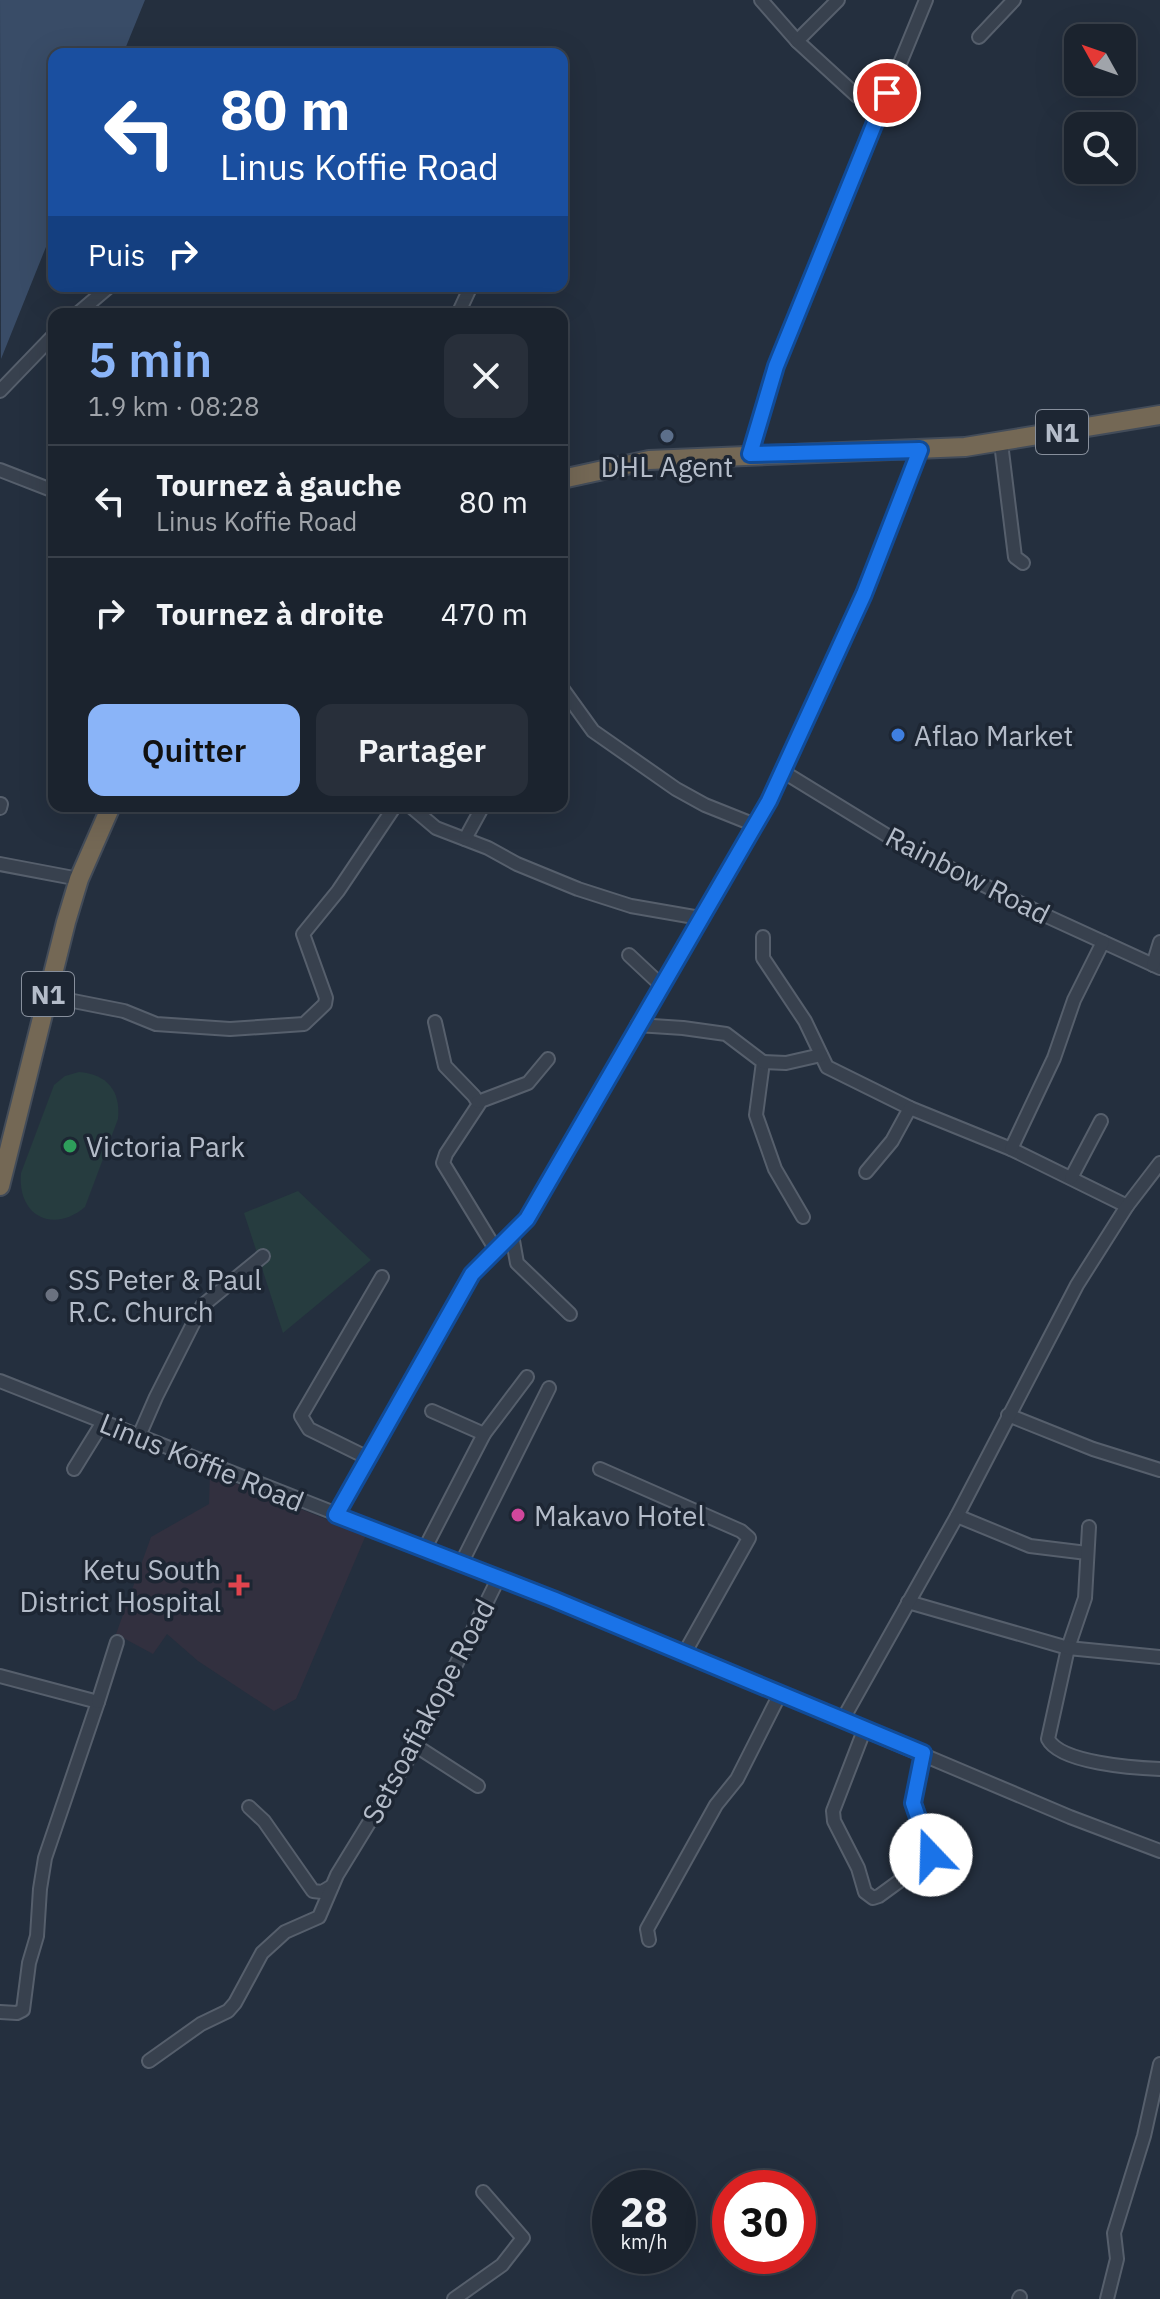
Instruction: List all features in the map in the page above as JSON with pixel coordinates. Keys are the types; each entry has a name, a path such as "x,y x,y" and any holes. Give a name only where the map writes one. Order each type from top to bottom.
{"highway":[{"name":"N1","path":"568,478 649,460 965,447 1160,415"},
{"name":"N1","path":"0,1186 79,879 108,812"}],"street":[{"path":"761,0 797,41 857,96"},
{"path":"797,41 838,0"},
{"path":"750,454 776,366 926,0"},
{"path":"979,37 1014,0"},
{"path":"84,308 103,292"},
{"path":"0,391 48,341"},
{"path":"1001,443 1011,541 1015,557 1023,563"},
{"path":"336,1515 472,1274 527,1219 769,801 864,594 920,450"},
{"path":"0,470 48,489"},
{"path":"568,696 593,731 676,789 705,805 755,825"},
{"name":"Rainbow Road","path":"782,771 901,844 1156,966"},
{"path":"48,996 124,1011 156,1024 230,1029 304,1024 325,1004 326,998 303,934 338,891 391,812"},
{"path":"417,812 436,828 578,889 631,906 700,918"},
{"path":"465,839 480,812"},
{"path":"0,864 79,879"},
{"path":"763,937 763,958 805,1021 827,1067 910,1108 1011,1149 1127,1206"},
{"path":"1011,1149 1054,1058 1074,1000 1103,942"},
{"path":"1156,966 1160,942"},
{"path":"629,955 661,985"},
{"path":"435,1022 445,1066 478,1102 477,1110 443,1163 496,1250"},
{"path":"637,1025 726,1034 763,1062 786,1063 821,1055"},
{"path":"478,1102 528,1083 548,1059"},
{"path":"763,1062 756,1115 775,1169 803,1217"},
{"path":"866,1172 892,1141 910,1108"},
{"path":"1071,1178 1101,1121"},
{"path":"843,1719 957,1516 1077,1285 1127,1206 1160,1163"},
{"path":"512,1235 517,1263 570,1314"},
{"path":"139,1436 202,1306 263,1256"},
{"path":"368,1458 309,1429 301,1416 382,1277"},
{"path":"425,1548 484,1434 527,1377"},
{"name":"Linus Koffie Road","path":"0,1381 462,1562 865,1728 1070,1817 1160,1851"},
{"path":"462,1562 549,1388"},
{"path":"432,1411 484,1434"},
{"path":"1008,1415 1093,1449 1160,1470"},
{"path":"74,1469 103,1422"},
{"path":"600,1469 741,1531 749,1538 684,1654"},
{"path":"957,1516 1030,1546 1087,1553"},
{"path":"1089,1527 1085,1598 1068,1648 1048,1739 1053,1748 1065,1755 1141,1769 1160,1769"},
{"name":"Setsoafiakope Road","path":"149,2061 201,2024 228,2011 262,1953 285,1932 319,1917 332,1886 416,1746 499,1577"},
{"path":"908,1602 1068,1648 1160,1657"},
{"path":"0,2012 17,2013 23,2010 29,1963 37,1936 45,1858 117,1642"},
{"path":"0,1676 98,1702"},
{"path":"649,1940 647,1929 716,1805 737,1779 780,1694"},
{"path":"865,1728 833,1811 834,1821 858,1868 865,1892 873,1898 931,1858 913,1803 923,1753"},
{"path":"416,1746 478,1786"},
{"path":"249,1807 264,1821 313,1891 322,1892 332,1886"},
{"path":"1107,2299 1117,2259 1114,2233 1144,2136 1160,2064"},
{"path":"454,2299 502,2265 523,2238 483,2192"}],"shaded area":[{"name":"Ketu South District Hospital","path":"210,1473 366,1535 296,1699 274,1711 198,1661 167,1634 153,1654 116,1634 151,1537 209,1504"}],"green space":[{"name":"Victoria Park","path":"79,1072 97,1076 110,1086 117,1100 118,1119 85,1207 73,1215 50,1219 31,1210 21,1188 21,1173 54,1085 65,1076"},
{"path":"298,1191 371,1260 283,1333 244,1213"}],"water":[{"path":"0,0 145,0 125,48 48,48 48,242 1,359"}],"place":[{"name":"DHL Agent","path":"667,436"},
{"name":"Aflao Market","path":"898,735"},
{"name":"Victoria Park","path":"70,1146"},
{"name":"SS Peter & Paul R.C. Church","path":"52,1295"},
{"name":"Makavo Hotel","path":"518,1515"},
{"name":"Ketu South District Hospital","path":"239,1585"}],"route":[{"path":"887,93 776,366 750,454 920,450 864,594 769,801 527,1219 472,1274 336,1515 553,1599 923,1753 913,1803 931,1855"}]}
